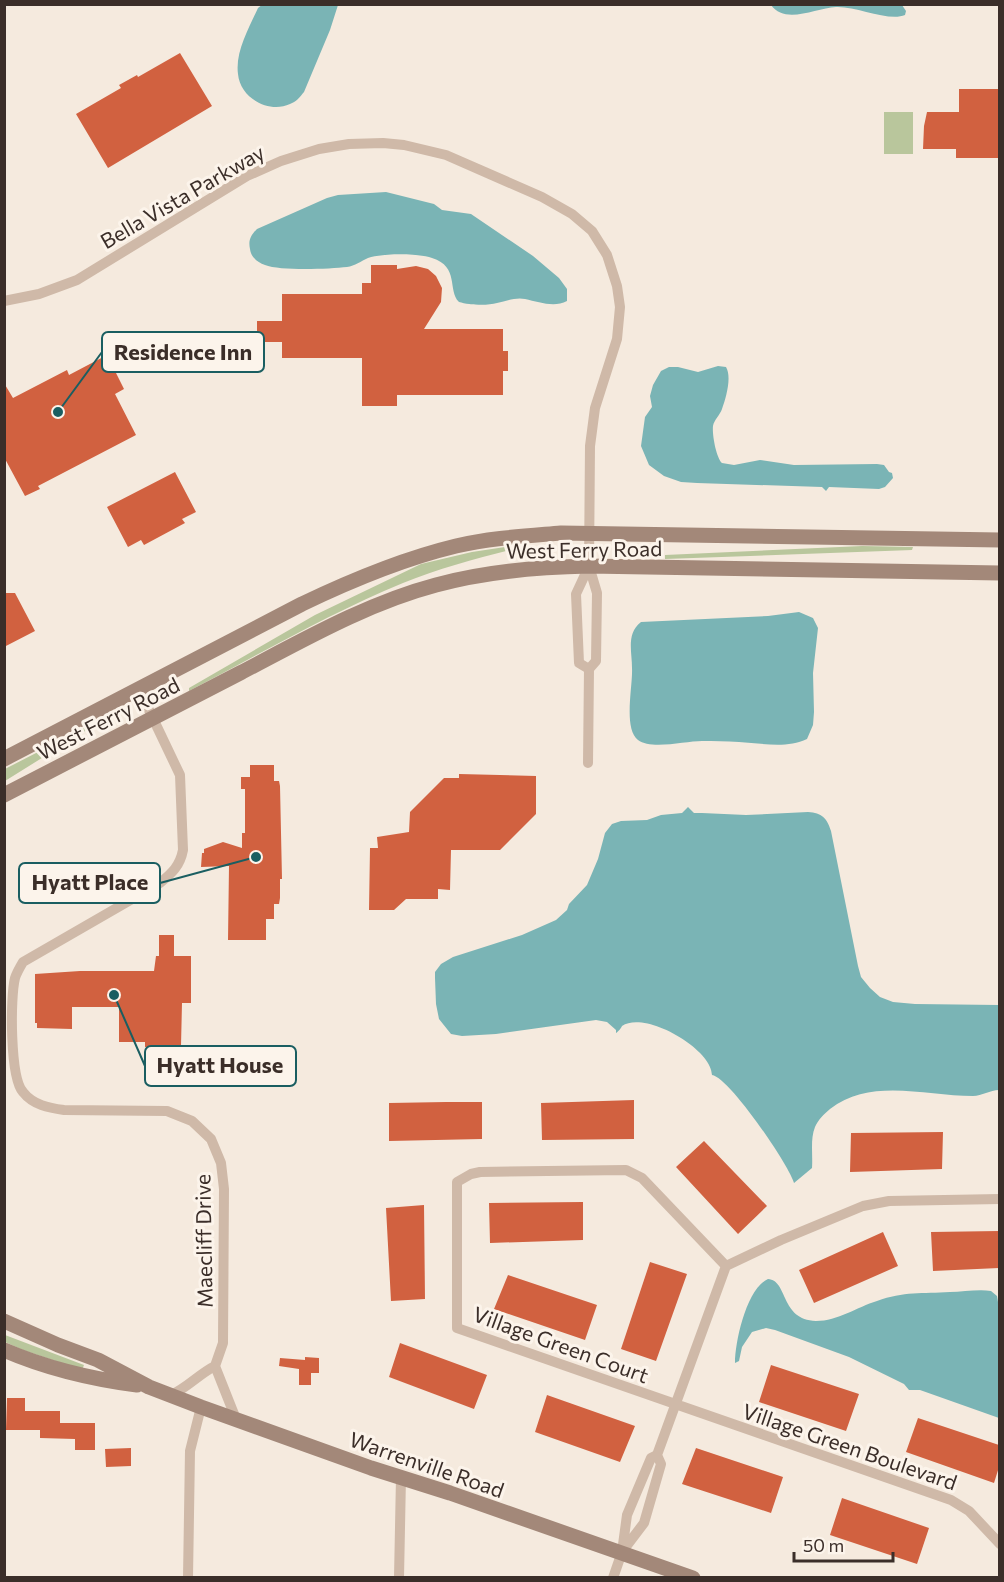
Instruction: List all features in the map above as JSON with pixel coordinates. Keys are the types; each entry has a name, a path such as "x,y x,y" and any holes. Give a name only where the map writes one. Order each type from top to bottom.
{"main road":[{"name":"West Ferry Road","path":"4,759 302,604 380,569 457,546 561,533 999,540"},
{"name":"West Ferry Road","path":"4,795 312,635 395,598 434,585 495,572 589,566 999,573"},
{"name":"Warrenville Road","path":"4,1321 98,1360 149,1387 201,1407 693,1578"},
{"name":"Warrenville Road","path":"5,1351 76,1375 149,1387"}],"street":[{"name":"Bella Vista Parkway","path":"4,301 39,294 77,280 228,187 281,160 319,149 368,143 404,145 449,156 542,197 572,214 592,231 608,255 620,298 617,339 593,420 590,446 589,566"},
{"path":"589,566 576,594 579,663 589,669"},
{"path":"588,763 589,669 596,661 597,593 589,566"},
{"name":"Maecliff Drive","path":"139,689 180,775 183,850 181,861 176,869 160,883 23,962 18,971 14,990 13,1062 17,1083 22,1092 38,1104 64,1110 167,1111 192,1121 210,1139 221,1163 224,1189 224,1334 215,1366"},
{"name":"Village Green Court","path":"675,1405 457,1329 457,1182 480,1172 626,1170 642,1178 726,1266"},
{"path":"613,1578 622,1552 627,1515 651,1458 657,1455 726,1266 781,1240 872,1203 999,1199"},
{"path":"171,1395 179,1392 215,1366 236,1419"},
{"name":"Village Green Boulevard","path":"675,1405 951,1500 969,1511 999,1544"},
{"path":"188,1578 190,1451 201,1407"},
{"path":"622,1552 644,1523 661,1464 657,1455"},
{"path":"399,1578 400,1477"}],"green space":[{"path":"884,112 913,112 913,154 884,154"},
{"path":"518,545 518,548 403,583 322,621 189,691 189,688 315,615 421,564 472,552"},
{"path":"862,546 913,547 912,550 665,559 665,555"},
{"path":"98,721 98,723 5,781 5,769"},
{"path":"5,1335 84,1365 82,1370 5,1342"}],"water":[{"path":"263,4 338,5 304,92 294,102 282,107 265,105 250,97 240,83 238,74 243,40 258,8"},
{"path":"771,5 902,5 906,11 905,15 890,17 836,7 792,15 777,11"},
{"path":"386,192 434,204 442,210 471,214 533,256 559,278 567,289 567,301 552,304 522,299 488,305 459,302 446,267 432,258 418,255 383,255 368,258 347,267 305,269 272,267 257,261 252,254 249,246 250,240 257,229 327,198 338,195"},
{"path":"718,366 726,367 728,371 728,388 724,404 713,426 715,445 722,463 734,465 760,460 794,465 877,464 884,465 892,473 893,478 885,487 879,489 829,487 826,491 822,487 681,482 664,476 649,465 641,446 645,417 652,407 650,396 653,385 661,371 669,367 698,372"},
{"path":"799,612 813,618 818,628 813,673 813,725 807,739 782,745 702,741 660,745 644,743 633,734 630,717 631,643 633,632 641,622 768,616"},
{"path":"688,807 694,813 746,815 808,812 823,817 831,831 861,977 880,997 893,1002 999,1005 999,1090 973,1096 899,1090 881,1091 863,1093 846,1099 830,1109 818,1122 813,1137 812,1168 794,1183 758,1123 731,1090 720,1079 712,1075 709,1065 701,1054 690,1044 661,1028 646,1023 632,1022 622,1026 616,1033 616,1030 607,1022 596,1020 496,1034 462,1036 451,1034 439,1019 436,1004 435,972 441,964 453,957 522,935 556,920 587,885 598,859 605,833 612,824 682,813"},
{"path":"768,1279 779,1286 790,1308 796,1314 804,1319 816,1321 832,1319 896,1296 991,1291 997,1296 998,1302 999,1418 920,1390 909,1390 904,1384 849,1357 766,1328 752,1332 742,1347 739,1361 735,1363 737,1342 748,1304 761,1284"}],"building":[{"path":"180,53 212,106 108,168 76,114 121,88 119,85"},
{"path":"959,89 999,89 999,158 956,158 956,149 923,149 927,112 959,112"},
{"path":"371,265 397,265 397,269 416,266 428,269 436,276 442,288 441,302 424,329 503,329 503,351 508,351 508,371 503,371 503,395 397,395 397,406 362,406 362,358 282,358 282,342 257,342 257,321 282,321 282,294 362,294 362,283 371,283"},
{"path":"107,355 124,389 115,394 136,435 38,486 40,489 25,496 4,457 4,383 13,398 67,370 69,375"},
{"path":"175,472 196,512 182,519 185,523 144,545 141,540 128,547 107,507"},
{"path":"4,593 15,593 35,631 4,647"},
{"path":"250,765 274,765 274,781 279,781 282,879 280,879 280,898 279,904 274,904 274,919 266,919 266,940 228,940 229,866 201,867 202,853 204,849 223,842 242,848 242,833 245,833 245,789 241,789 241,777 250,777"},
{"path":"459,774 536,776 536,814 500,850 451,850 450,890 438,889 438,899 406,899 394,910 369,910 370,848 378,848 377,837 409,832 410,812 444,778 459,778"},
{"path":"159,935 174,935 174,956 191,956 191,1003 182,1003 181,1046 145,1047 145,1042 119,1042 119,1007 72,1007 72,1029 37,1028 37,1023 35,1023 35,974 80,971 154,971 156,956 159,956"},
{"path":"634,1100 634,1139 542,1140 541,1103"},
{"path":"482,1102 482,1139 389,1141 389,1103"},
{"path":"943,1132 942,1169 850,1172 851,1133"},
{"path":"704,1141 767,1206 738,1234 676,1167"},
{"path":"583,1202 583,1240 490,1243 489,1203"},
{"path":"424,1205 425,1299 391,1301 386,1208"},
{"path":"999,1231 999,1268 933,1271 931,1232"},
{"path":"883,1232 898,1266 814,1303 799,1270"},
{"path":"650,1262 687,1274 656,1361 621,1349"},
{"path":"508,1275 597,1305 585,1340 494,1309"},
{"path":"400,1343 487,1375 474,1409 389,1377"},
{"path":"305,1357 319,1358 319,1373 311,1373 311,1385 299,1385 299,1369 279,1366 280,1358 305,1360"},
{"path":"771,1365 859,1394 846,1431 759,1402"},
{"path":"547,1395 635,1426 620,1462 535,1432"},
{"path":"7,1398 25,1398 25,1411 60,1411 60,1423 95,1423 95,1450 75,1450 75,1439 40,1438 40,1430 6,1430"},
{"path":"918,1418 999,1445 999,1467 994,1483 906,1452"},
{"path":"131,1448 131,1466 106,1467 105,1449"},
{"path":"696,1448 783,1477 771,1513 682,1484"},
{"path":"842,1498 929,1528 917,1564 830,1535"}],"place":[{"name":"Residence Inn","path":"58,412"},
{"name":"Hyatt Place","path":"256,857"},
{"name":"Hyatt House","path":"114,995"}]}
